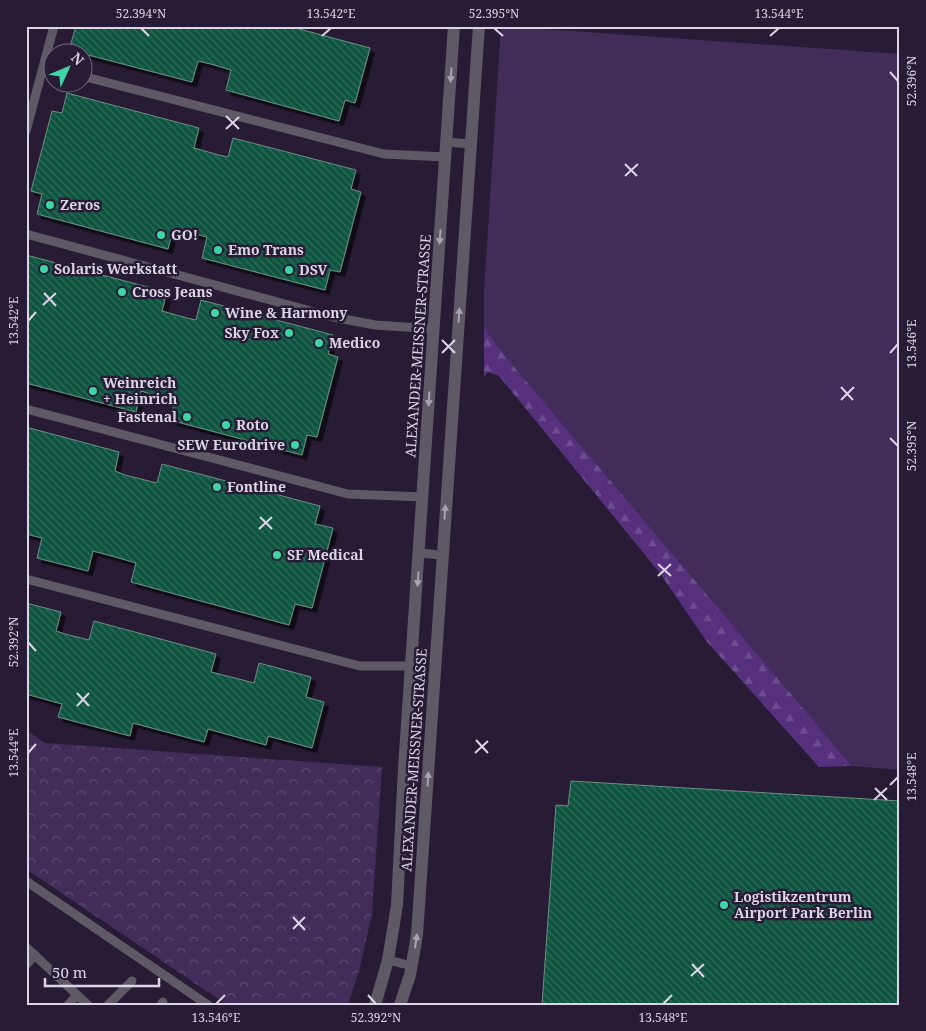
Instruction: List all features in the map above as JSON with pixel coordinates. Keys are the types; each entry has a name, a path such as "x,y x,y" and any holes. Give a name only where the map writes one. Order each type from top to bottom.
{"street":[{"name":"ALEXANDER-MEISSNER-STRASSE","path":"375,1005 388,960 397,905 454,26"},
{"name":"ALEXANDER-MEISSNER-STRASSE","path":"400,1005 412,966 417,935 479,26"}],"lane":[{"path":"52,42 54,26"},
{"path":"92,79 384,154 445,157"},
{"path":"26,131 42,84"},
{"path":"446,142 471,144"},
{"path":"26,234 333,317 375,325 434,329"},
{"path":"26,409 348,494 423,497"},
{"path":"420,553 442,555"},
{"path":"26,579 360,666 411,666"},
{"path":"26,881 208,1005"},
{"path":"26,947 88,1005"},
{"path":"26,965 35,955"},
{"path":"388,960 412,966"},
{"path":"108,1005 132,981"},
{"path":"68,1005 77,995"}],"green space":[{"path":"501,26 900,54 900,770 852,766 510,362 484,328 484,291"},
{"path":"484,328 510,362 852,766 819,767 707,642 659,572 499,376 488,372 484,377"},
{"path":"26,730 45,743 382,767 372,914 359,971 348,1005 227,1005 26,869"}],"building":[{"path":"76,26 288,26 370,48 355,103 345,100 339,121 226,90 231,70 211,64 198,61 192,82 92,56 92,42 71,42"},
{"path":"67,93 199,128 194,148 219,155 228,157 233,138 356,170 351,189 361,192 340,272 330,270 325,290 202,258 207,237 173,228 168,249 37,214 42,194 31,191 52,111 62,113"},
{"path":"26,255 167,292 162,311 187,318 196,320 201,300 333,335 328,354 338,357 317,437 307,435 302,455 170,420 175,400 141,391 136,412 26,383"},
{"path":"26,427 119,452 115,471 125,475 157,483 162,464 320,506 315,524 333,528 312,608 295,604 289,625 131,582 136,563 93,551 88,571 37,558 42,538 26,534"},
{"path":"26,603 61,612 56,631 65,634 89,640 94,621 216,654 211,672 254,683 259,663 311,677 306,697 324,702 312,748 268,736 266,745 208,729 204,742 133,723 130,736 58,717 62,704 26,694"},
{"name":"Logistikzentrum Airport Park Berlin","path":"571,781 900,801 900,1005 542,1005 556,805 568,806"}],"place":[{"name":"Zeros","path":"50,205"},
{"name":"GO!","path":"161,235"},
{"name":"Emo Trans","path":"218,250"},
{"name":"Solaris Werkstatt","path":"44,269"},
{"name":"DSV","path":"289,270"},
{"name":"Cross Jeans","path":"122,292"},
{"name":"Wine & Harmony","path":"215,313"},
{"name":"Sky Fox","path":"289,333"},
{"name":"Medico","path":"319,343"},
{"name":"Weinreich + Heinrich","path":"93,391"},
{"name":"Fastenal","path":"187,417"},
{"name":"Roto","path":"226,425"},
{"name":"SEW Eurodrive","path":"295,445"},
{"name":"Fontline","path":"217,487"},
{"name":"SF Medical","path":"277,555"},
{"name":"Logistikzentrum Airport Park Berlin","path":"724,905"}]}
